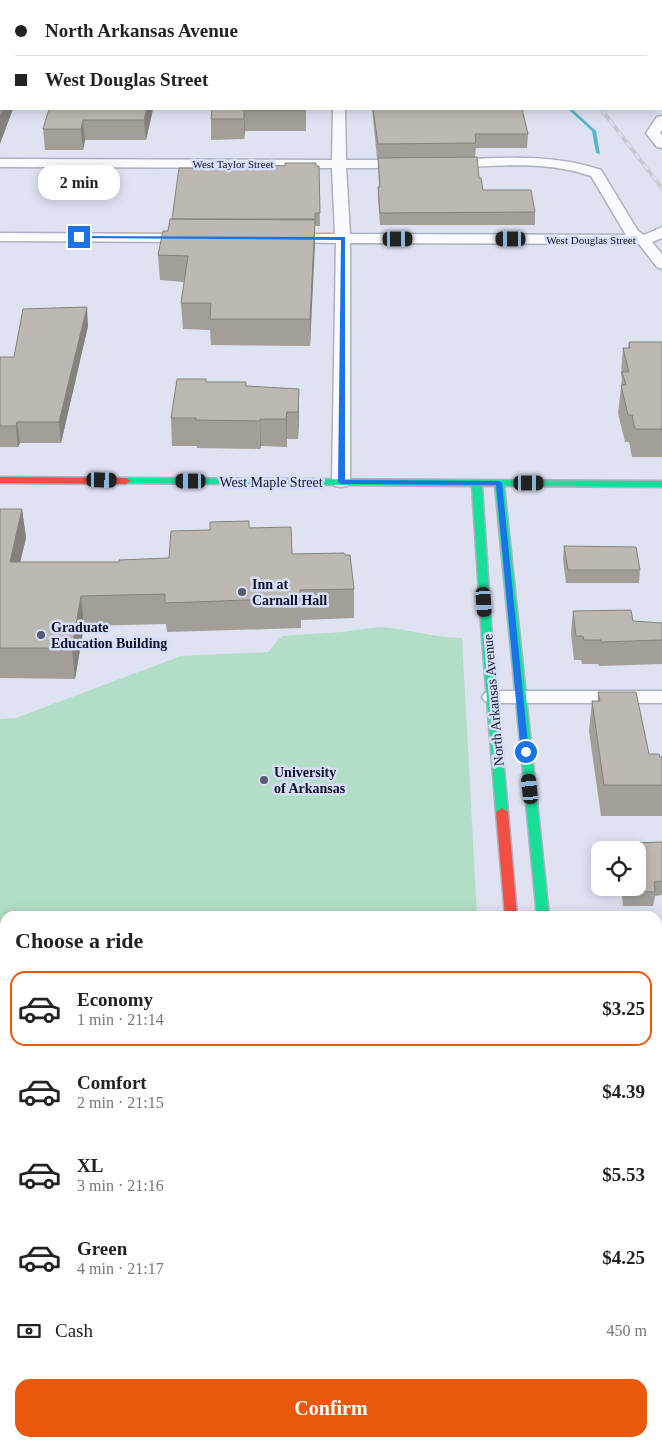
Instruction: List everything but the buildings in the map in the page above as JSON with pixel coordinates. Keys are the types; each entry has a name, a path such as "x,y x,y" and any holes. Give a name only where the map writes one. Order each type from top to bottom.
{"street":[{"path":"339,110 339,164 343,238 341,482"},
{"path":"662,120 653,132 662,144"},
{"name":"West Taylor Street","path":"0,162 417,164"},
{"path":"437,164 551,164 586,168 596,173 632,234 642,240 662,264"},
{"path":"642,240 661,234 662,231"},
{"path":"0,237 208,238"},
{"name":"West Douglas Street","path":"266,238 642,240"},
{"name":"West Maple Street","path":"0,480 662,484"},
{"name":"North Arkansas Avenue","path":"477,483 492,697 511,911"},
{"name":"North Arkansas Avenue","path":"499,483 542,911"},
{"path":"492,697 662,697"}],"green space":[{"path":"380,627 441,637 462,638 477,911 0,911 0,719 16,718 181,656 268,652 282,636 342,632"}],"waterway":[{"path":"571,110 594,131 598,153"}],"railway":[{"path":"602,110 662,188"}],"traffic: fast":[{"path":"126,481 662,484"},
{"path":"477,483 487,638 502,812"},
{"path":"499,483 542,911"}],"traffic: jam":[{"path":"0,480 126,481"},
{"path":"502,812 511,911"}],"place":[{"name":"Inn at Carnall Hall","path":"242,592"},
{"name":"Graduate Education Building","path":"41,635"},
{"name":"University of Arkansas","path":"264,780"}],"route":[{"path":"79,237 343,238 341,482 499,483 526,752"}]}
